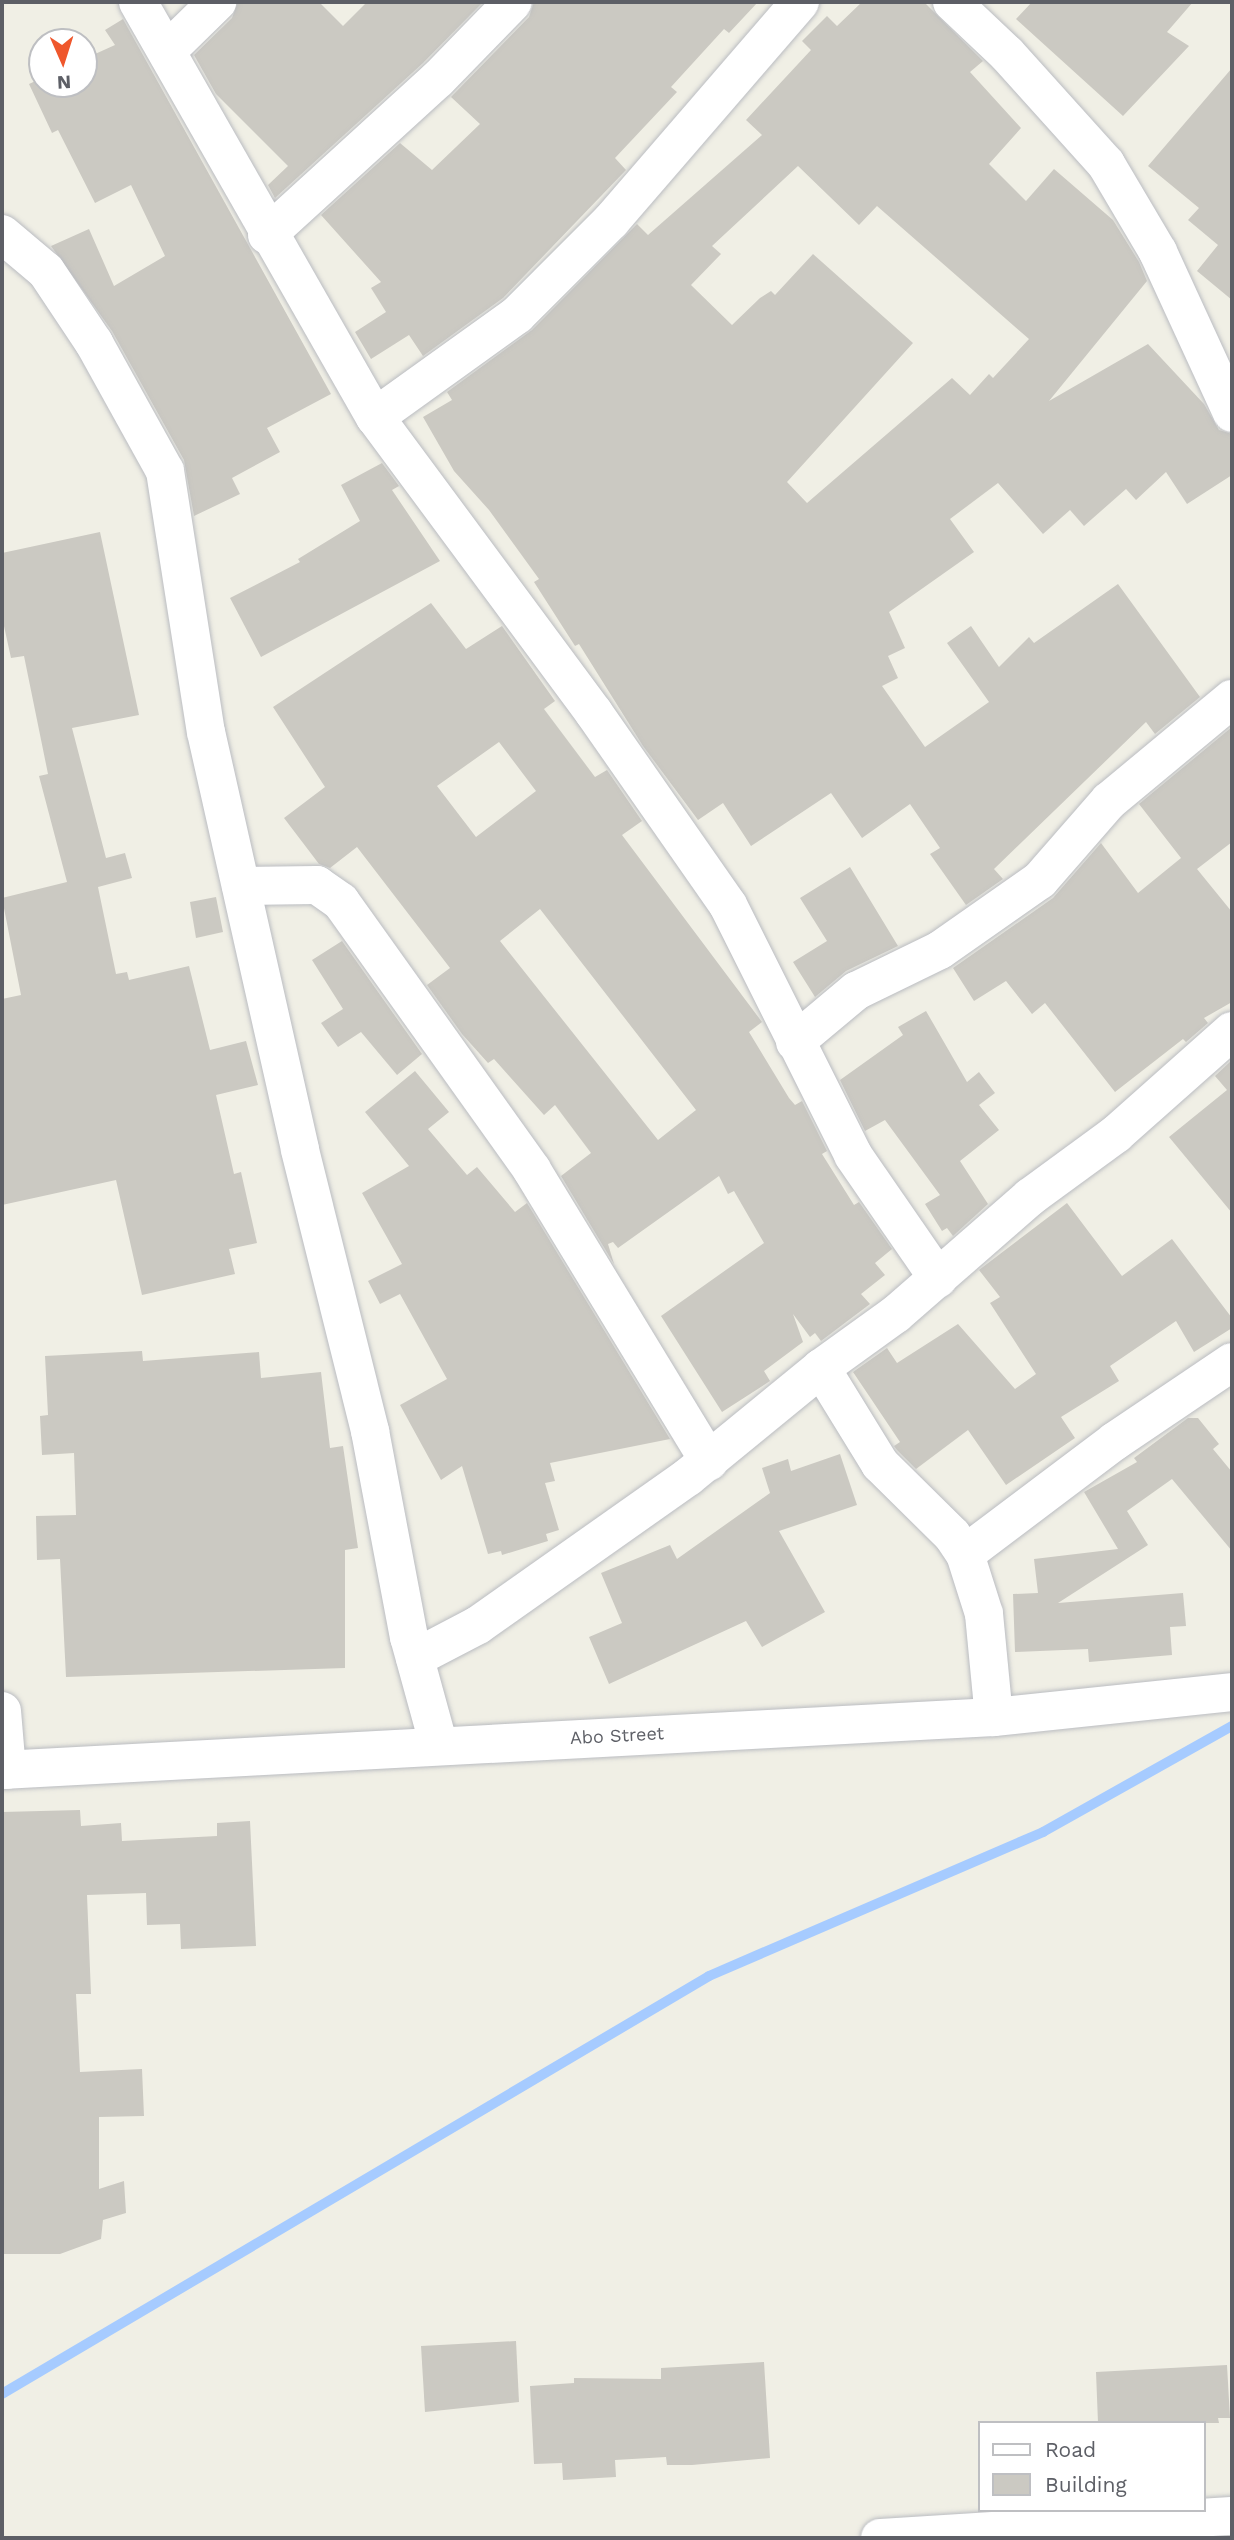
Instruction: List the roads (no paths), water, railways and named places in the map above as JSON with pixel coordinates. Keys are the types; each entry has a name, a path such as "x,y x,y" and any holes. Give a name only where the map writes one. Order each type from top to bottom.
{"street":[{"path":"138,2 168,50 267,235 375,417 594,713 728,905 853,1155 938,1278"},
{"path":"168,50 217,2"},
{"path":"267,235 429,88 513,2"},
{"path":"375,417 517,315 611,221 800,2"},
{"path":"952,2 1007,54 1107,164 1158,253 1232,413"},
{"path":"2,234 46,271 94,343 165,471 206,732 370,1431 415,1658 439,1746"},
{"path":"795,1042 856,991 940,950 1040,880 1109,800 1232,699"},
{"path":"241,886 317,885 341,902 525,1159 709,1461"},
{"path":"415,1658 478,1625 709,1461 821,1368 938,1278 961,1255 1116,1134 1232,1031"},
{"path":"965,1554 1115,1441 1232,1362"},
{"path":"821,1368 880,1464 965,1554 984,1614 994,1717"},
{"name":"Abo Street","path":"4,1770 994,1717 1226,1692"},
{"path":"2,1711 4,1770"},
{"path":"880,2538 1232,2516"}],"waterway":[{"path":"2,2394 709,1976 1043,1832 1232,1726"}]}
